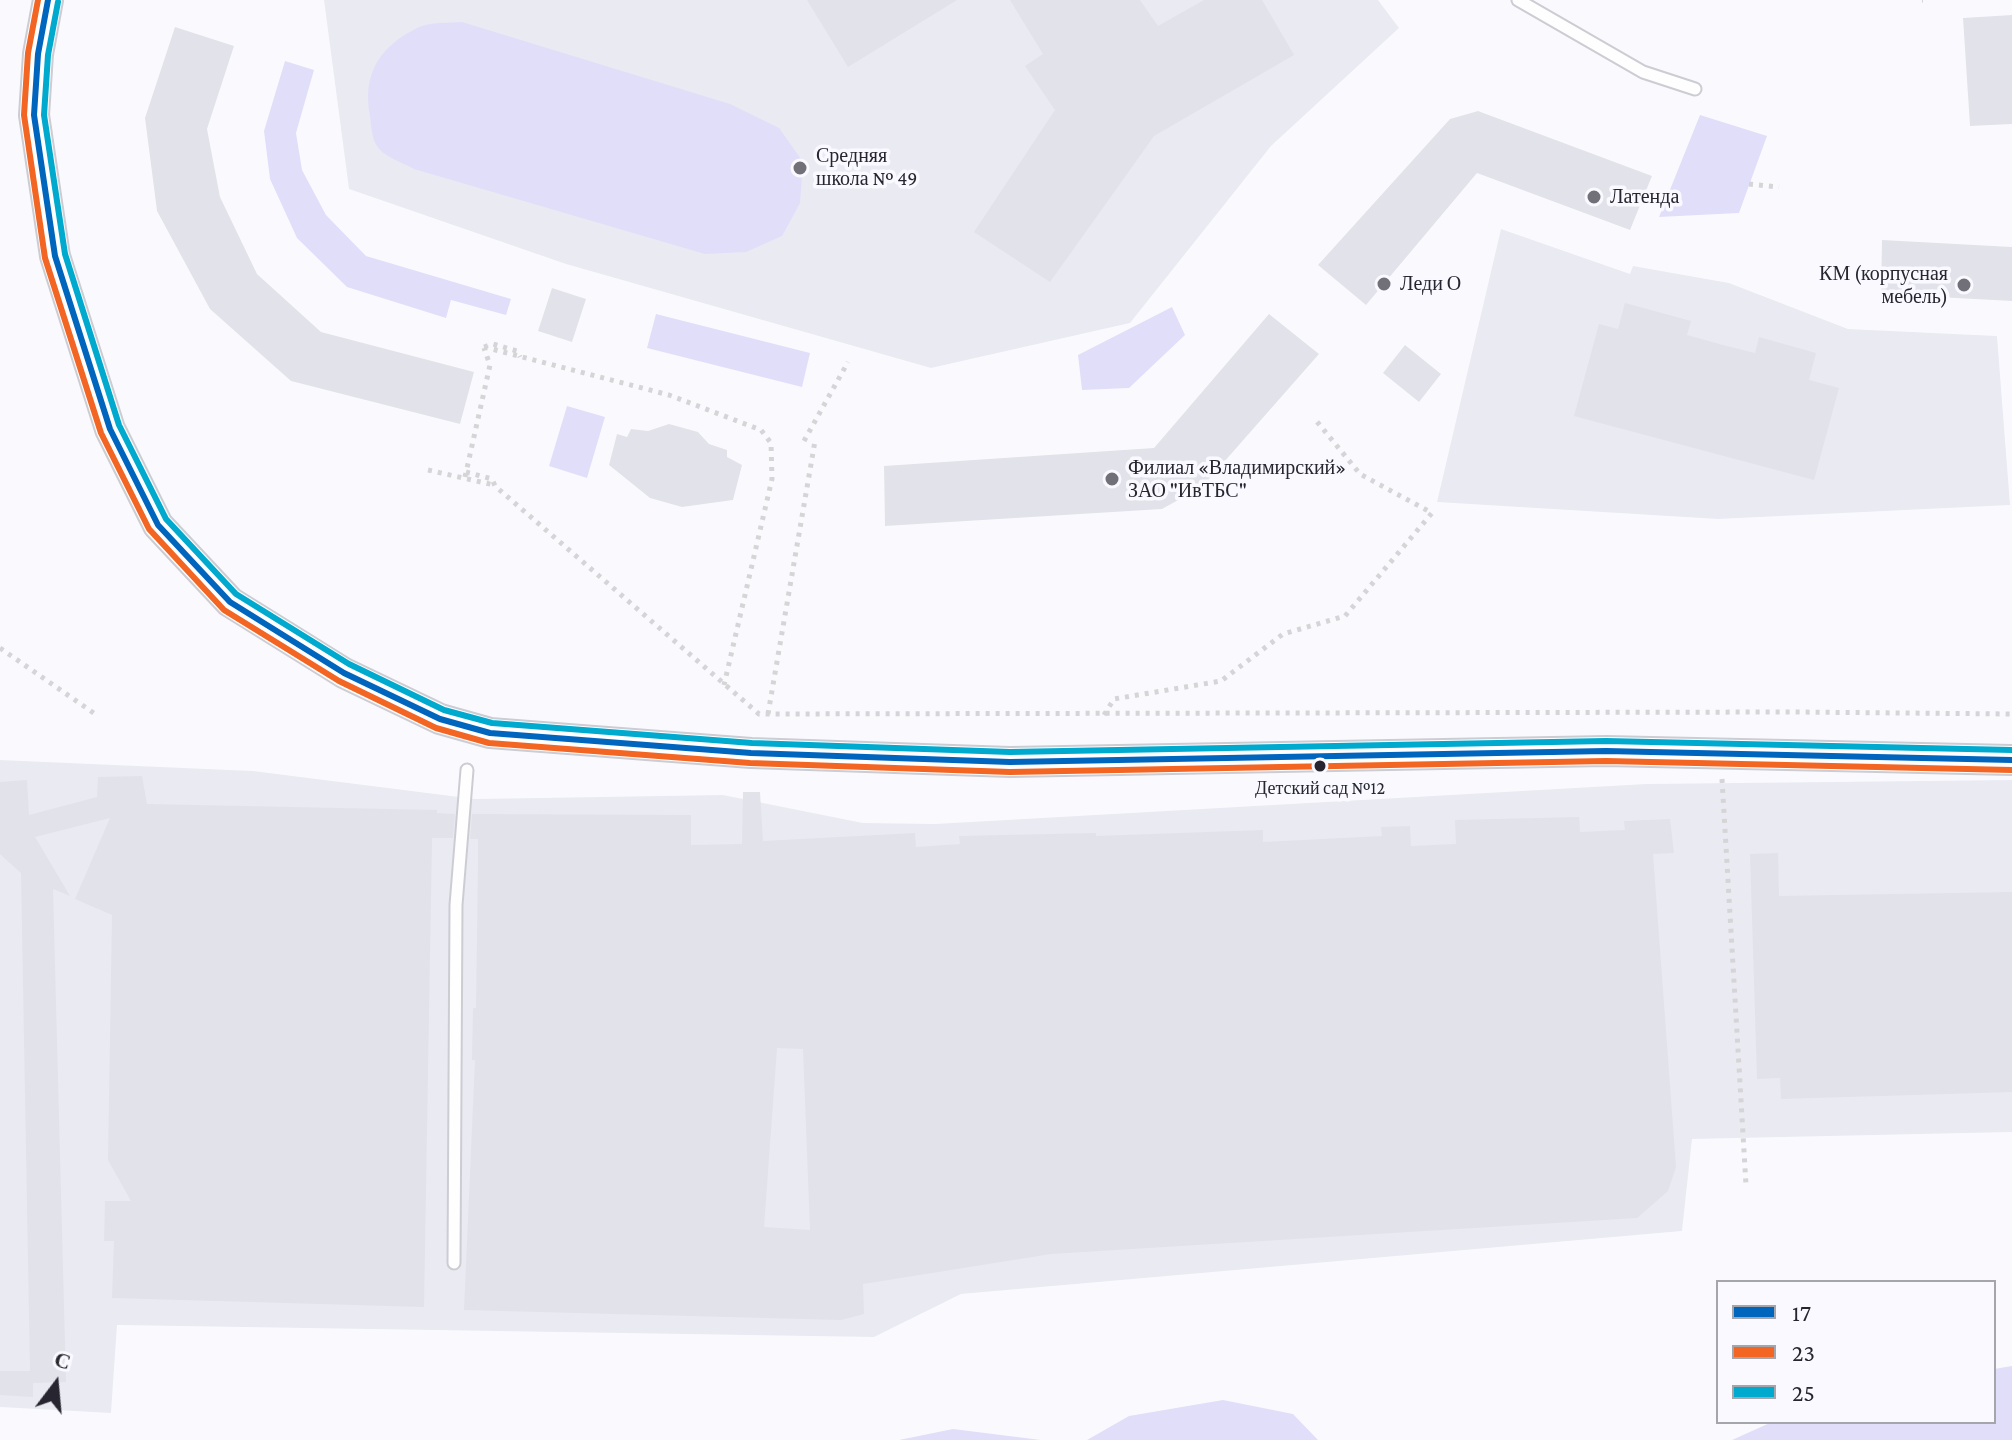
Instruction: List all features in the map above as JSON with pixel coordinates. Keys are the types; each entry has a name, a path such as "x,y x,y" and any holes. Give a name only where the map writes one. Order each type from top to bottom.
{"street":[{"path":"48,0 38,54 34,115 55,256 110,429 158,525 230,602 344,673 440,719 490,733 751,753 994,762 1303,759 1606,751 2012,760"}],"lane":[{"path":"1518,0 1643,72 1695,89"},
{"path":"454,1263 456,905 467,770"}],"path":[{"path":"1749,184 1779,187"},
{"path":"465,475 490,365 484,347 669,395 761,430 771,443 772,479 724,685"},
{"path":"804,441 848,362"},
{"path":"1104,715 1114,699 1221,681 1283,634 1345,616 1432,513 1360,474 1314,418"},
{"path":"768,714 815,441"},
{"path":"428,470 492,479 495,486 759,714 2012,714"},
{"path":"0,648 98,716"},
{"path":"1721,754 1746,1185"}],"shaded area":[{"name":"Средняя школа № 49","path":"324,0 1378,0 1399,28 1271,146 1130,323 931,368 566,264 349,189"},
{"path":"462,22 730,104 779,128 803,162 800,203 782,236 746,252 705,254 414,169 384,153 374,140 368,101 377,62 394,43 419,27"},
{"path":"285,61 314,70 296,133 302,170 326,215 366,256 511,299 506,315 451,300 446,318 347,287 297,238 270,179 264,131"},
{"path":"1700,115 1767,136 1739,213 1659,217"},
{"path":"1501,229 1630,274 1633,266 1729,283 1848,329 1997,336 2010,505 1718,519 1437,502"},
{"path":"1172,307 1185,335 1129,388 1082,390 1078,355"},
{"path":"656,314 810,353 802,387 647,348"},
{"path":"567,406 605,417 587,478 549,466"},
{"path":"0,760 253,771 475,799 723,795 863,823 935,824 1646,784 2012,780 2012,1132 1692,1139 1682,1231 961,1294 874,1337 117,1325 111,1413 0,1407"},
{"path":"2012,1366 2012,1440 1732,1440 1768,1424 1996,1424 1996,1369"},
{"path":"1223,1400 1293,1414 1318,1440 1087,1440 1129,1416"},
{"path":"953,1429 1041,1440 899,1440"}],"building":[{"path":"807,0 957,0 848,67"},
{"path":"1010,0 1140,0 1158,26 1204,0 1262,0 1294,55 1154,136 1050,282 974,232 1055,110 1025,66 1043,54"},
{"path":"2012,15 2012,124 1970,126 1963,18"},
{"path":"175,27 234,46 207,129 220,197 257,274 321,332 474,372 460,424 291,381 210,309 157,211 145,118"},
{"path":"1478,111 1652,176 1630,230 1477,173 1366,305 1318,265 1450,119"},
{"path":"1882,240 2012,247 2012,301 1881,294"},
{"path":"552,288 586,299 572,342 538,331"},
{"path":"1625,303 1691,321 1687,335 1723,345 1755,353 1759,337 1816,353 1809,380 1839,388 1814,480 1574,416 1599,324 1618,329"},
{"path":"1269,314 1319,354 1202,487 1162,509 885,526 884,466 1154,448"},
{"path":"1405,345 1441,374 1419,402 1383,373"},
{"path":"669,424 698,432 709,444 727,450 727,457 742,465 733,500 682,507 650,498 609,465 617,434 627,437 631,429 648,431"},
{"path":"142,776 147,804 437,810 437,813 455,814 453,838 432,838 424,1307 112,1298 114,1241 104,1241 105,1201 131,1201 108,1160 112,915 75,899 110,818 35,837 70,896 53,889 66,1382 33,1383 33,1397 0,1395 0,1371 30,1371 21,873 0,854 0,782 27,780 29,815 97,797 98,777"},
{"path":"743,792 760,792 763,841 915,833 916,847 960,844 959,836 1096,833 1096,836 1263,830 1263,842 1382,836 1381,827 1410,826 1411,846 1456,844 1455,820 1579,817 1580,832 1625,830 1624,821 1670,819 1674,853 1653,854 1676,1167 1668,1191 1637,1218 1051,1254 863,1284 864,1314 841,1320 464,1310 475,1060 472,1060 473,1008 476,1008 478,839 470,839 472,814 691,815 691,845 742,844","holes":["777,1048 803,1049 810,1230 764,1227"]},
{"path":"1778,853 1779,896 2012,892 2012,1092 1781,1099 1780,1078 1757,1079 1750,854"}],"transit line":[{"name":"23","path":"38,0 28,53 24,115 45,258 101,433 149,529 224,610 339,681 436,728 489,743 750,763 1010,772 1606,761 2012,770"},
{"name":"17","path":"48,0 38,54 34,115 55,256 110,429 158,525 230,602 344,673 440,719 490,733 751,753 1010,762 1606,751 2012,760"},
{"name":"25","path":"58,2 48,55 44,115 65,254 119,425 166,519 236,594 349,664 444,710 492,723 752,743 1010,752 1606,741 2012,750"}],"place":[{"name":"Средняя школа № 49","path":"800,168"},
{"name":"Латенда","path":"1594,197"},
{"name":"Леди О","path":"1384,284"},
{"name":"КМ (корпусная мебель)","path":"1964,285"},
{"name":"Филиал «Владимирский» ЗАО \"ИвТБС\"","path":"1112,479"},
{"name":"Детский сад №12","path":"1320,766"}]}
